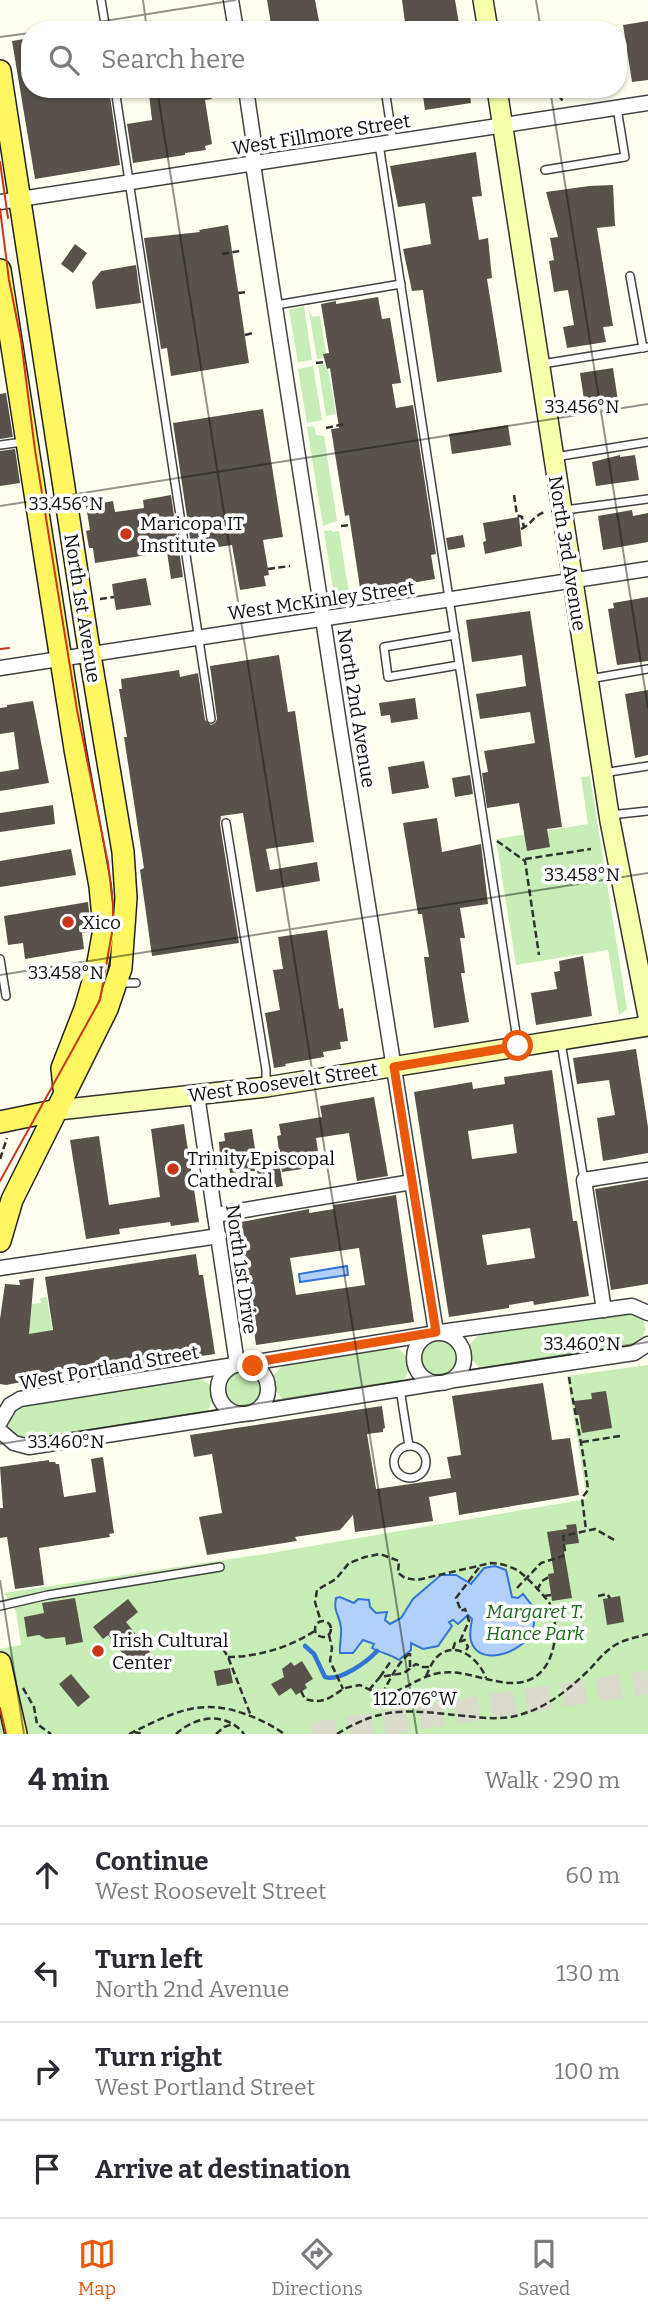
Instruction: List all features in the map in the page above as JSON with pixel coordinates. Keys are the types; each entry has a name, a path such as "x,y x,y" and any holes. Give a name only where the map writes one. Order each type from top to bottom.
{"main road":[{"name":"North 1st Avenue","path":"0,71 123,852 125,916 121,968 126,983 107,1009 61,1102"},
{"name":"North 1st Avenue","path":"0,270 61,659 100,886 104,929 97,968 85,1009 62,1068 61,1102"},
{"name":"West Roosevelt Street","path":"3,1130 61,1102"},
{"path":"0,1241 12,1200 61,1102"},
{"path":"0,1663 5,1686 25,1732"}],"street":[{"path":"231,0 234,21"},
{"path":"483,0 486,21"},
{"name":"North 2nd Avenue","path":"247,98 253,137 253,164 436,1333"},
{"name":"North 3rd Avenue","path":"498,98 553,457 554,510 572,581 609,815 648,1016"},
{"name":"West Fillmore Street","path":"0,202 648,103"},
{"name":"West McKinley Street","path":"0,668 648,569"},
{"name":"West Roosevelt Street","path":"61,1102 197,1095 266,1087 648,1026"},
{"name":"North 1st Drive","path":"197,1095 239,1364"},
{"path":"604,1310 584,1180 648,1170"},
{"path":"215,1215 412,1182"},
{"path":"0,1268 219,1236"},
{"name":"West Portland Street","path":"0,1422 10,1405 20,1398 436,1333 632,1306 648,1313"},
{"path":"436,1333 456,1339 464,1354 461,1370 443,1382 422,1376 414,1361 417,1345 436,1333"},
{"path":"0,1431 14,1443 29,1447 634,1353 648,1343"},
{"path":"239,1364 260,1370 268,1385 265,1402 247,1414"},
{"name":"West Portland Street","path":"239,1364 221,1376 218,1393 226,1408 247,1414"}],"lane":[{"path":"102,0 105,21"},
{"path":"116,98 211,719"},
{"path":"385,98 386,143 401,284 518,1046"},
{"path":"545,170 625,157 617,108"},
{"path":"538,365 645,347 630,276"},
{"path":"276,305 401,284"},
{"path":"0,445 27,441"},
{"path":"553,457 648,442"},
{"path":"554,510 648,499"},
{"path":"454,635 384,647 388,677 459,665"},
{"path":"589,679 648,669"},
{"path":"602,773 648,766"},
{"path":"609,815 648,811"},
{"path":"226,823 266,1070 266,1087"},
{"path":"0,960 6,996"},
{"path":"561,1039 584,1180"},
{"path":"400,1389 409,1446"},
{"path":"409,1446 419,1449 426,1462 422,1472 413,1477 398,1473 394,1464 399,1450 409,1446"},
{"path":"0,1606 48,1595 220,1567"}],"path":[{"path":"222,254 240,251"},
{"path":"238,293 247,292"},
{"path":"245,335 253,333"},
{"path":"316,363 325,362"},
{"path":"326,428 345,424"},
{"path":"514,495 517,515 522,517 522,528 534,516 554,510"},
{"path":"341,526 350,525"},
{"path":"268,569 290,566"},
{"path":"94,600 114,597"},
{"path":"485,832 525,861 539,955"},
{"path":"523,860 591,849"},
{"path":"0,1159 3,1130"},
{"path":"569,1375 588,1490 582,1498 586,1530"},
{"path":"582,1442 620,1436"},
{"path":"517,1588 541,1563 565,1554 563,1536 595,1529 616,1541"},
{"path":"228,1657 259,1653 292,1643 316,1630 321,1622 315,1602 317,1590 336,1579 349,1563 380,1554 399,1560 398,1573 405,1578 417,1580 499,1563 519,1571 544,1596 551,1611 555,1635 552,1651 546,1666 531,1680 509,1684 461,1672 426,1676 391,1694 382,1694 360,1685 343,1689 338,1695 317,1702 305,1699 301,1691"},
{"path":"460,1641 469,1621 465,1609 461,1611 456,1598 481,1565"},
{"path":"537,1590 542,1581 549,1577"},
{"path":"598,1596 607,1594 610,1598"},
{"path":"544,1596 551,1595"},
{"path":"551,1611 573,1606"},
{"path":"321,1622 330,1625 330,1661 343,1689"},
{"path":"316,1630 319,1636 329,1634"},
{"path":"337,1734 359,1720 382,1713 408,1710 492,1719 515,1717 540,1709 557,1699 608,1650 619,1643 648,1634"},
{"path":"453,1649 455,1643 466,1640 468,1647 465,1652"},
{"path":"223,1649 251,1716"},
{"path":"426,1676 438,1656 453,1649 465,1652 484,1671 486,1678"},
{"path":"382,1694 394,1669 410,1653 411,1668"},
{"path":"369,1690 391,1661"},
{"path":"380,1676 393,1675 416,1664 431,1667"},
{"path":"29,1694 37,1724 51,1734"},
{"path":"130,1734 179,1712 205,1705 226,1707 251,1716 284,1734"},
{"path":"176,1734 194,1721 200,1720 224,1720 244,1734"},
{"path":"25,1732 37,1724"},
{"path":"216,1734 233,1724"},
{"path":"134,1732 143,1734"}],"green space":[{"path":"304,306 312,360 298,362 289,310"},
{"path":"308,306 312,317 320,316 326,353 323,354 324,358 317,359"},
{"path":"325,364 336,414 326,416 318,365"},
{"path":"313,366 322,420 307,423 298,369"},
{"path":"314,426 316,435 324,436 337,521 323,526 307,427"},
{"path":"324,531 339,531 349,593 334,595"},
{"path":"590,776 627,1009 619,1015 608,950 516,965 496,839 588,824 581,777"},
{"path":"47,1297 52,1330 28,1338 31,1304 41,1303 40,1298"},
{"path":"629,1310 642,1318 646,1328 640,1344 633,1348 481,1369 470,1358 470,1344 480,1334"},
{"path":"439,1340 452,1345 457,1358 452,1371 439,1376 426,1371 421,1358 426,1345"},
{"path":"391,1347 401,1350 410,1363 406,1377 398,1383 289,1400 283,1399 275,1391 274,1375 283,1365"},
{"name":"Margaret T. Hance Park","path":"648,1365 648,1734 0,1734 0,1649 21,1645 16,1612 4,1593 265,1554 587,1499 567,1376"},
{"path":"244,1371 257,1376 262,1389 257,1402 244,1407 231,1402 226,1389 231,1376"},
{"path":"197,1377 211,1385 214,1394 209,1409 199,1414 27,1441 10,1434 8,1429 8,1418 18,1404"}],"water":[{"path":"347,1266 348,1275 300,1282 299,1274"},
{"path":"495,1566 506,1570 512,1597 518,1598 523,1594 534,1608 532,1632 518,1647 500,1654 482,1654 475,1649 471,1641 472,1619 468,1615 458,1624 453,1620 449,1622 452,1626 438,1646 423,1649 411,1643 411,1650 399,1660 372,1648 374,1644 363,1640 353,1653 340,1653 341,1628 335,1607 336,1598 354,1603 358,1599 369,1600 370,1607 376,1613 387,1612 385,1620 390,1624 401,1618 413,1599 441,1575 456,1575 471,1584 484,1568"}],"building":[{"path":"267,0 315,0 319,21 270,21"},
{"path":"402,0 455,0 458,21 405,21"},
{"path":"648,21 648,80 632,82 627,50 627,24"},
{"path":"21,40 21,95 12,41"},
{"path":"22,98 110,98 120,165 35,179"},
{"path":"149,98 212,98 205,100 212,144 205,146 206,150 133,163 127,124 152,120"},
{"path":"423,98 470,98 471,103 425,110"},
{"path":"476,152 482,196 472,197 479,240 488,238 492,278 487,279 502,372 437,382 423,290 412,291 403,249 431,244 425,203 398,207 390,166"},
{"path":"613,185 615,226 597,228 613,326 603,327 606,342 567,348 563,327 574,325 568,290 554,292 549,261 554,260 550,238 558,237 546,192"},
{"path":"228,225 249,363 171,376 167,348 161,349 144,238 200,232 199,230"},
{"path":"75,244 87,253 73,273 61,264"},
{"path":"136,265 141,303 96,309 92,282 101,271"},
{"path":"378,297 382,319 390,318 401,383 392,384 396,408 413,405 436,554 431,555 435,579 370,590 370,586 360,588 349,515 345,516 331,429 339,428 330,368 327,369 323,354 329,353 321,304"},
{"path":"613,368 618,401 585,406 580,373"},
{"path":"6,393 13,437 0,439 0,394"},
{"path":"263,409 283,537 263,540 269,575 264,576 266,586 240,590 232,545 192,551 173,423"},
{"path":"508,425 511,445 452,454 449,434"},
{"path":"15,449 20,483 0,486 0,451"},
{"path":"620,455 635,455 639,480 596,486 592,462"},
{"path":"171,495 183,577 171,579 167,552 95,563 93,548 89,548 86,531 90,530 86,506 113,501 115,512 144,508 143,500"},
{"path":"632,510 633,516 648,513 648,542 603,550 598,516"},
{"path":"519,517 522,546 485,554 483,523"},
{"path":"463,535 465,547 448,550 446,538"},
{"path":"146,578 151,605 116,610 112,584"},
{"path":"648,597 648,661 617,665 608,609 614,608 613,603"},
{"path":"530,611 562,827 547,829 550,847 527,851 519,803 487,808 482,773 488,772 484,751 535,743 530,712 480,719 476,694 526,686 522,655 472,662 466,620"},
{"path":"279,655 288,712 295,711 314,842 266,849 270,870 317,862 320,881 256,892 243,813 221,816 220,824 239,943 152,956 140,870 144,868 124,737 127,737 119,689 122,689 121,679 179,670 180,677 198,673 205,720 211,725 217,719 210,666"},
{"path":"648,690 648,755 635,758 625,694"},
{"path":"415,698 418,719 391,723 390,715 381,716 379,703"},
{"path":"33,701 49,783 0,791 0,772 19,769 14,732 0,734 0,708"},
{"path":"424,761 429,788 392,794 388,767"},
{"path":"470,775 473,794 455,797 452,778"},
{"path":"53,805 55,824 0,832 0,813"},
{"path":"437,818 442,852 481,844 488,904 460,908 465,938 460,938 465,973 461,973 469,1022 434,1028 424,957 429,957 422,914 418,914 403,823"},
{"path":"71,849 76,875 0,887 0,861"},
{"path":"88,902 91,928 90,932 82,933 84,949 25,959 23,943 8,945 4,916"},
{"path":"327,930 339,1009 343,1008 348,1041 340,1042 341,1049 323,1052 324,1057 274,1068 265,1013 280,1010 273,970 283,969 278,937"},
{"path":"583,956 592,1016 536,1025 531,993 557,989 554,972 560,971 559,961"},
{"path":"636,1049 648,1127 648,1153 603,1161 597,1118 615,1115 609,1080 577,1084 573,1058"},
{"path":"552,1070 573,1221 577,1221 589,1296 534,1305 533,1301 509,1305 509,1308 449,1317 414,1092 472,1082 473,1089 505,1084 504,1077","holes":["513,1124 517,1153 472,1159 468,1131","530,1228 535,1258 487,1265 482,1235"]},
{"path":"374,1097 388,1176 357,1181 349,1133 316,1138 318,1151 299,1154 302,1169 282,1172 277,1136 281,1135 279,1124 322,1117 320,1106"},
{"name":"Trinity Episcopal Cathedral","path":"184,1124 199,1222 171,1226 170,1222 119,1229 120,1234 86,1239 70,1140 99,1136 109,1205 160,1197 151,1129"},
{"path":"252,1129 255,1149 251,1149 255,1171 230,1173 227,1155 220,1156 219,1142 225,1141 224,1133"},
{"path":"280,1168 283,1186 260,1190 257,1171"},
{"path":"648,1180 648,1284 611,1290 595,1189"},
{"path":"396,1195 414,1322 256,1345 241,1240 241,1222 309,1209 309,1213 334,1209 333,1205","holes":["359,1248 365,1285 296,1295 290,1258"]},
{"path":"196,1254 199,1275 203,1275 215,1354 101,1371 84,1366 68,1373 0,1384 0,1319 5,1284 20,1285 19,1280 34,1278 29,1334 53,1330 45,1277"},
{"path":"543,1383 552,1440 570,1438 579,1495 459,1515 456,1492 429,1497 433,1521 355,1532 353,1515 340,1530 295,1537 297,1541 207,1555 199,1517 222,1513 212,1454 194,1457 190,1435 382,1406 385,1428 383,1432 367,1434 376,1489 451,1478 447,1457 461,1455 452,1396"},
{"path":"606,1391 612,1428 582,1433 574,1401 592,1399 591,1393"},
{"path":"103,1457 114,1533 109,1534 110,1537 39,1548 44,1585 15,1589 7,1537 0,1538 0,1508 3,1508 0,1467 49,1460 55,1462 59,1464 64,1497 96,1492 91,1459"},
{"path":"576,1524 579,1543 563,1545 572,1598 552,1601 548,1574 554,1573 547,1532 567,1529 566,1525"},
{"path":"620,1596 624,1622 607,1625 603,1599"},
{"path":"75,1598 83,1642 66,1645 65,1637 27,1637 24,1617 44,1613 42,1603"},
{"path":"128,1599 138,1612 126,1622 150,1652 132,1665 108,1635 103,1639 93,1627"},
{"path":"302,1661 313,1679 305,1684 307,1688 296,1695 291,1688 279,1696 271,1684 284,1677 282,1669 291,1662 294,1666"},
{"path":"230,1668 233,1683 217,1686 214,1671"},
{"path":"71,1674 90,1697 78,1707 59,1684"}],"waterway":[{"path":"305,1646 314,1654 325,1677 331,1678 352,1670 377,1651"}],"tunnel":[{"path":"313,1734 648,1682"}],"tram line":[{"path":"0,162 8,218"},
{"path":"0,209 77,710 108,863 113,905 113,927 100,1000 0,1181"},
{"path":"0,649 9,648"},
{"path":"0,1708 6,1734"}],"place":[{"name":"Maricopa IT Institute","path":"126,534"},
{"name":"Xico","path":"68,922"},
{"name":"Trinity Episcopal Cathedral","path":"173,1169"},
{"name":"Irish Cultural Center","path":"98,1651"}],"route":[{"path":"253,1366 244,1364 436,1332 394,1067 518,1046"}]}
